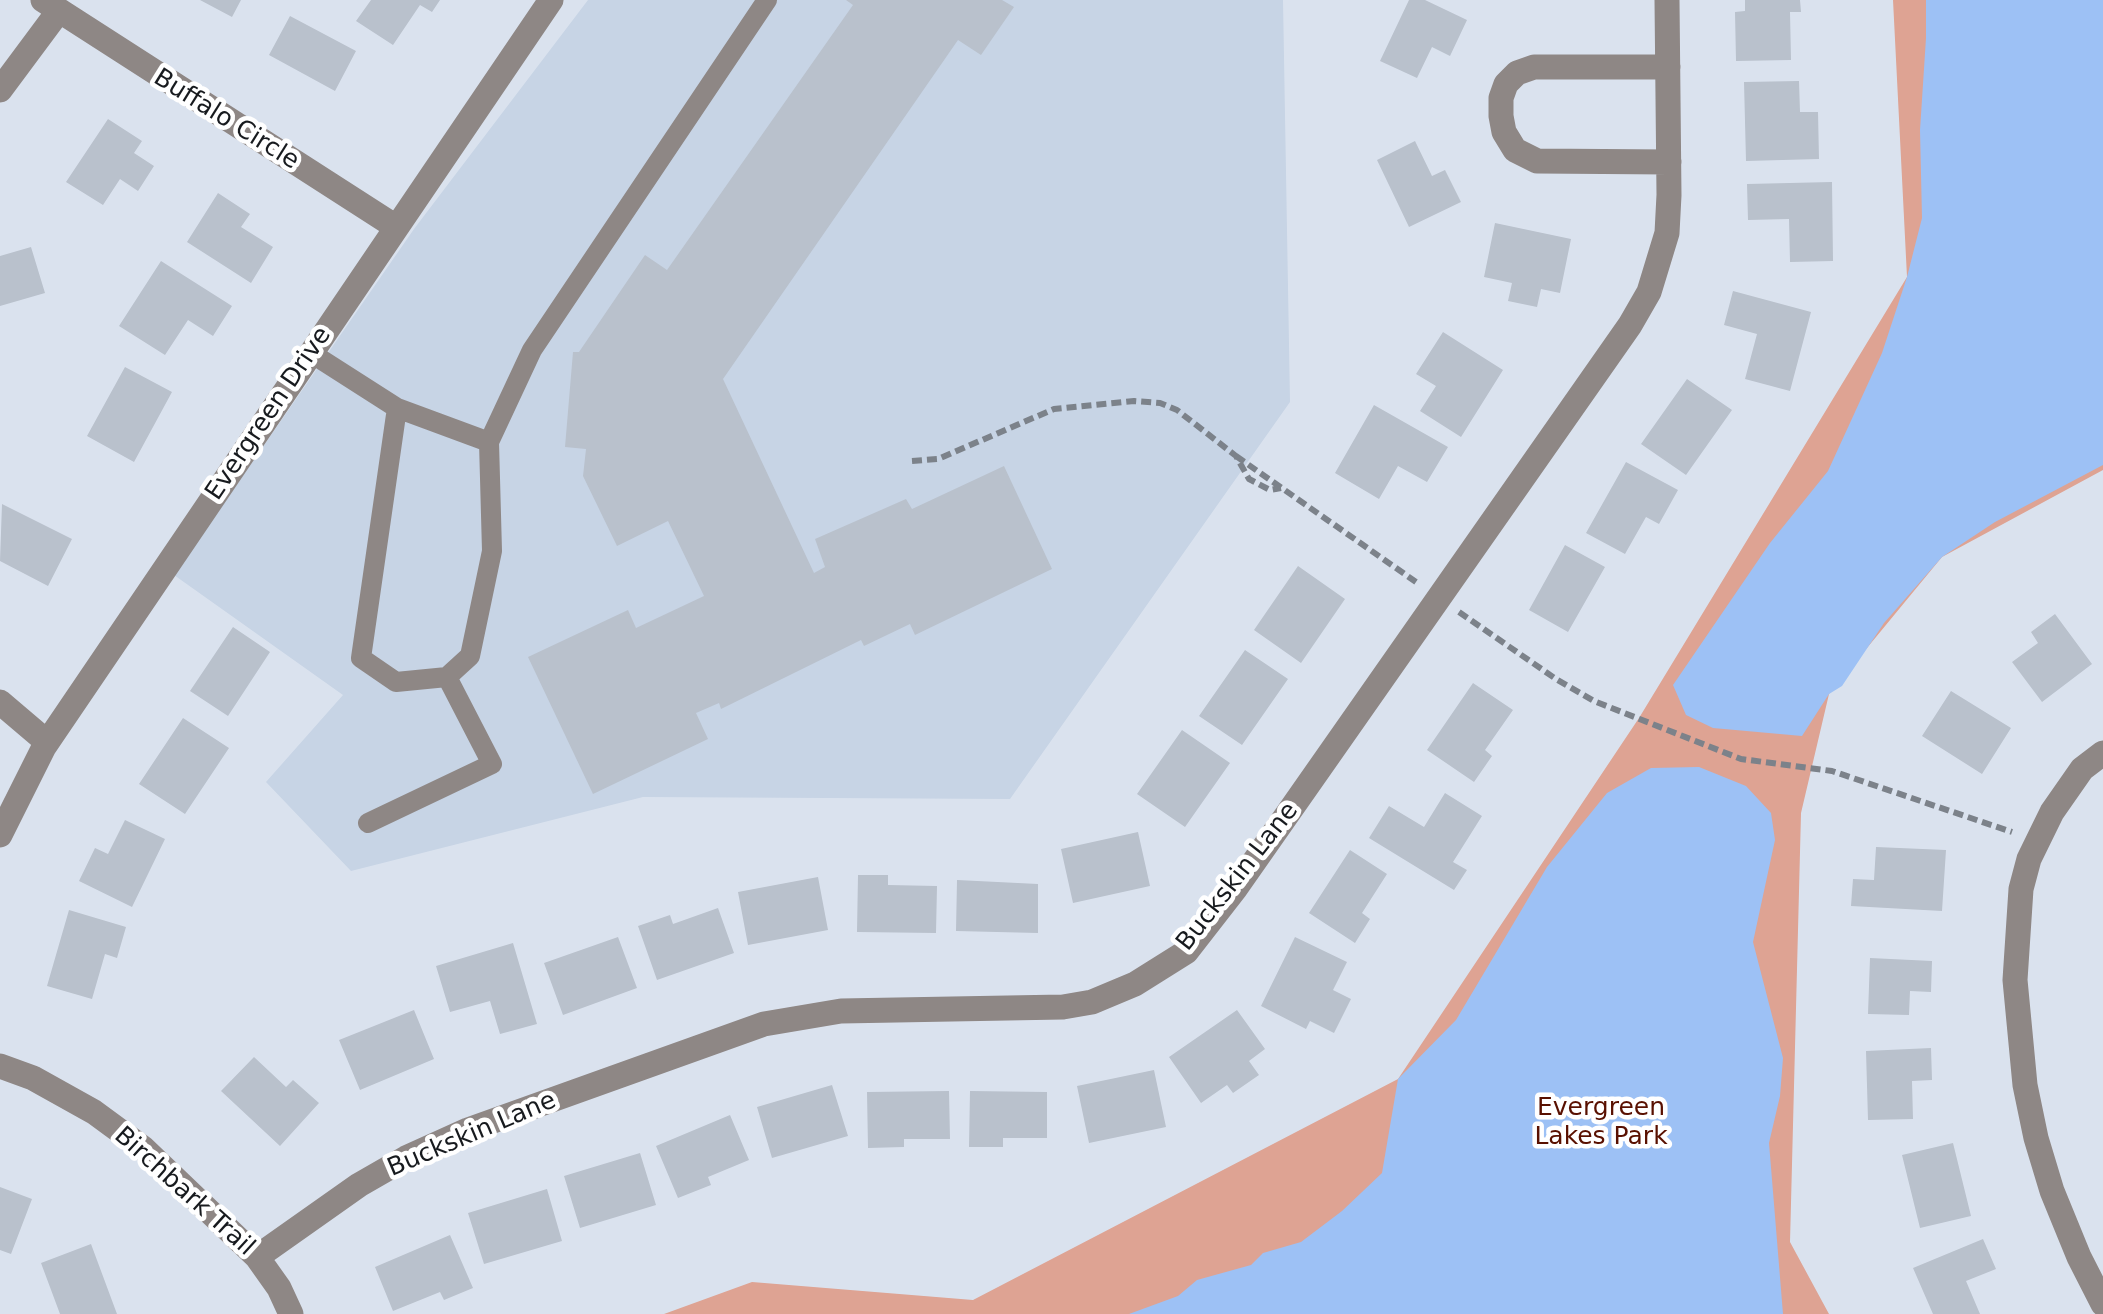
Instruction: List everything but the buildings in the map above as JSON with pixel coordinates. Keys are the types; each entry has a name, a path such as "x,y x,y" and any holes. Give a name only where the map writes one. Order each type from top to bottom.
{"street":[{"name":"Evergreen Drive","path":"0,835 48,742 550,0"},
{"name":"Buckskin Lane","path":"257,1258 360,1185 406,1158 468,1130 764,1024 841,1011 1064,1007 1092,1002 1135,984 1186,952 1235,889 1439,598 1630,325 1648,292 1667,233 1667,0"},
{"name":"Buffalo Circle","path":"0,90 50,6 396,227"},
{"path":"1668,67 1534,68 1517,73 1506,84 1501,116 1504,132 1515,150 1537,161 1669,162"},
{"path":"0,702 48,742"},
{"path":"2103,754 2082,769 2037,841 2021,889 2017,925 2017,1021 2025,1086 2052,1190 2103,1304"},
{"name":"Birchbark Trail","path":"0,1066 33,1078 143,1148 257,1258 279,1288 291,1314"}],"lane":[{"path":"397,408 362,658 396,682 447,677 470,656 492,552 489,442 532,350 767,0"},
{"path":"311,353 397,408 489,442"},
{"path":"368,823 492,764 447,677"}],"path":[{"path":"912,461 938,459 1054,409 1134,401 1160,403 1177,410 1236,456 1249,479 1270,490 1282,488 1556,679 1594,701 1740,760 1832,771 2037,841"}],"shaded area":[{"path":"588,0 1283,0 1290,402 1010,799 643,797 351,871 266,782 343,695 174,575 414,229"}],"green space":[{"name":"Evergreen Lakes Park","path":"1893,0 2103,0 2103,470 1942,557 1829,694 1801,813 1790,1242 1829,1314 664,1314 752,1282 973,1300 1398,1079 1639,718 1907,277"}],"water":[{"path":"1926,0 2103,0 2103,465 1995,522 1942,557 1884,623 1842,686 1829,694 1802,736 1713,728 1686,715 1673,685 1770,543 1828,471 1882,353 1907,277 1922,218 1920,130"},
{"path":"1699,767 1746,786 1771,813 1775,840 1753,942 1783,1058 1780,1096 1769,1143 1783,1314 1129,1314 1178,1296 1197,1280 1251,1265 1263,1253 1301,1242 1382,1173 1398,1079 1456,1020 1547,867 1607,793 1651,768"}]}
